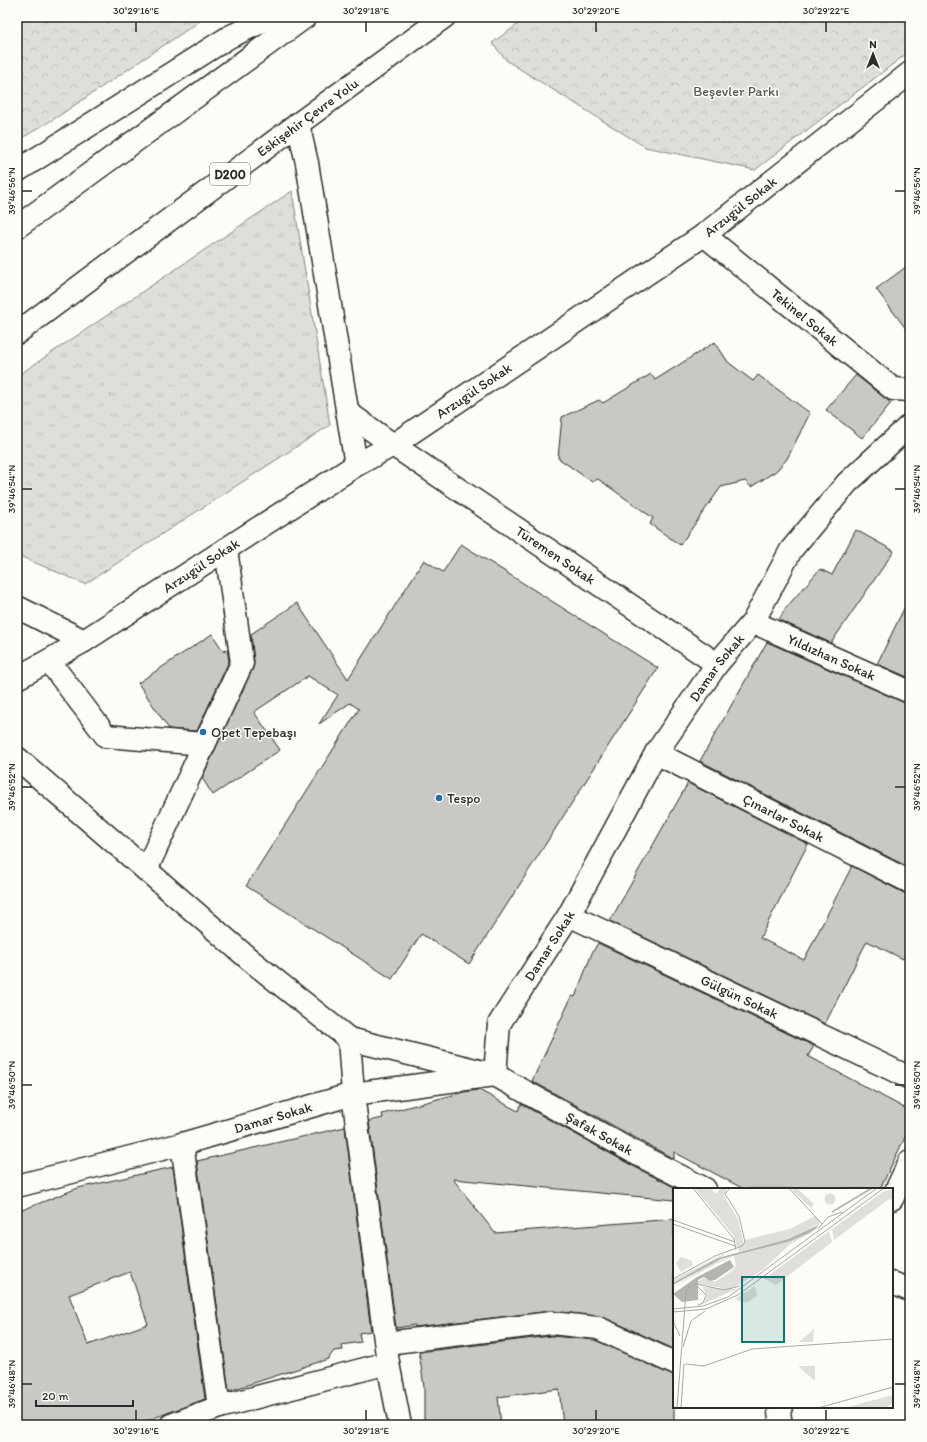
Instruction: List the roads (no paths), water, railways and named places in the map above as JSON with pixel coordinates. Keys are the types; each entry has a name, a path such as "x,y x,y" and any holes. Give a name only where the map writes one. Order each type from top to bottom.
{"main road":[{"path":"17,171 229,37 272,17"},
{"path":"17,227 305,17"},
{"name":"Eskişehir Çevre Yolu","path":"17,333 444,17"},
{"name":"Arzugül Sokak","path":"17,678 84,641 356,465 393,445 704,235 910,73"},
{"path":"298,124 307,163 356,465"},
{"name":"Tekinel Sokak","path":"704,235 892,389 910,390"},
{"name":"Türemen Sokak","path":"347,412 393,445 717,664"},
{"name":"Damar Sokak","path":"17,1186 182,1144 353,1094 495,1075 499,1024 569,915 656,753 717,664 752,622 792,550 847,483 910,426"},
{"path":"146,870 242,663 226,549"},
{"path":"17,607 84,641"},
{"name":"Yıldızhan Sokak","path":"752,622 910,692"},
{"path":"49,661 106,736 204,744"},
{"name":"Çınarlar Sokak","path":"656,753 910,882"},
{"path":"17,758 249,959 349,1039 353,1094 387,1353 400,1425"},
{"name":"Gülgün Sokak","path":"569,915 910,1078"},
{"name":"Şafak Sokak","path":"349,1039 495,1075 637,1154 703,1188"},
{"path":"182,1144 219,1407"},
{"path":"893,1197 910,1161"},
{"path":"893,1282 910,1290"},
{"path":"171,1425 219,1407 387,1353 551,1323 598,1328 673,1363"}],"place":[{"name":"Opet Tepebaşı","path":"203,732"},
{"name":"Tespo","path":"439,798"}],"park label":[{"name":"Beşevler Parkı","path":"736,91"}]}
